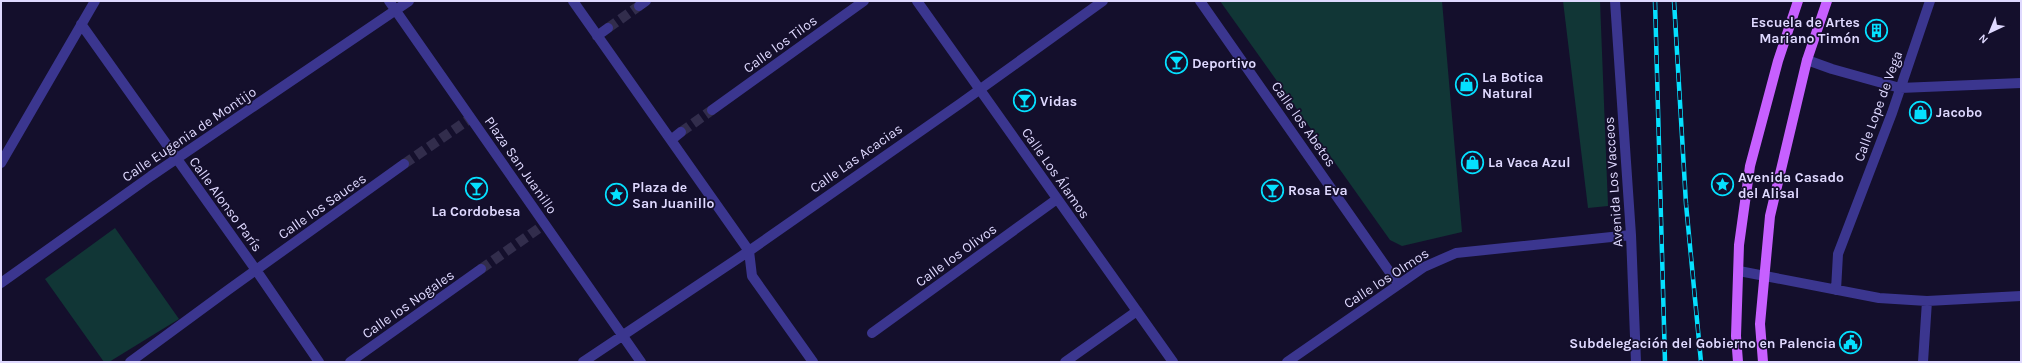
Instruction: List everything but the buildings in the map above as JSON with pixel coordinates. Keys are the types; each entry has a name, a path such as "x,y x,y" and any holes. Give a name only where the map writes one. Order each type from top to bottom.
{"main road":[{"path":"1738,362 1736,336 1739,245 1750,166 1778,61 1798,1"},
{"path":"1763,362 1760,324 1763,277 1770,216 1808,60 1827,1"}],"street":[{"path":"1,163 95,1"},
{"name":"Plaza San Juanillo","path":"389,1 641,362"},
{"name":"Calle Eugenia de Montijo","path":"1,283 177,159 409,1"},
{"path":"573,1 748,251 752,276 813,362"},
{"name":"Calle los Tilos","path":"712,110 864,1"},
{"name":"Calle Los Álamos","path":"916,1 1173,362"},
{"name":"Calle Las Acacias","path":"583,362 748,251 980,90 1103,1"},
{"name":"Calle los Abetos","path":"1200,1 1398,284"},
{"name":"Avenida Los Vacceos","path":"1615,1 1631,235 1636,362"},
{"name":"Calle Lope de Vega","path":"1836,290 1838,254 1900,88 1930,1"},
{"name":"Calle Alonso París","path":"81,24 256,270 319,362"},
{"path":"597,36 608,28"},
{"path":"1808,60 1832,69 1900,88 2021,83"},
{"path":"671,140 681,132"},
{"name":"Calle los Sauces","path":"130,362 404,164"},
{"name":"Calle los Olivos","path":"872,334 1057,199"},
{"name":"Calle los Olmos","path":"1287,362 1424,267 1456,253 1631,235"},
{"name":"Calle los Nogales","path":"350,362 481,269"},
{"path":"1739,271 1763,277 1879,298 1927,301 2021,296"},
{"path":"1923,362 1927,301"},
{"path":"1065,362 1137,311"}],"green space":[{"path":"1220,1 1442,1 1462,232 1402,246 1390,240"},
{"path":"1563,1 1600,1 1608,206 1588,208"},
{"path":"115,228 179,319 109,362 104,362 45,279"}],"tunnel":[{"path":"608,28 639,6"},
{"path":"681,132 712,110"},
{"path":"404,164 471,118"},
{"path":"481,269 545,224"}],"railway":[{"path":"1655,1 1665,362"},
{"path":"1674,1 1686,204 1701,362"}],"place":[{"name":"Escuela de Artes Mariano Timón","path":"1876,30"},
{"name":"Deportivo","path":"1177,63"},
{"name":"La Botica Natural","path":"1466,85"},
{"name":"Vidas","path":"1024,101"},
{"name":"Jacobo","path":"1920,112"},
{"name":"La Vaca Azul","path":"1473,162"},
{"name":"Avenida Casado del Alisal","path":"1722,185"},
{"name":"La Cordobesa","path":"476,189"},
{"name":"Rosa Eva","path":"1273,190"},
{"name":"Plaza de San Juanillo","path":"617,195"},
{"name":"Subdelegación del Gobierno en Palencia","path":"1851,343"}]}
